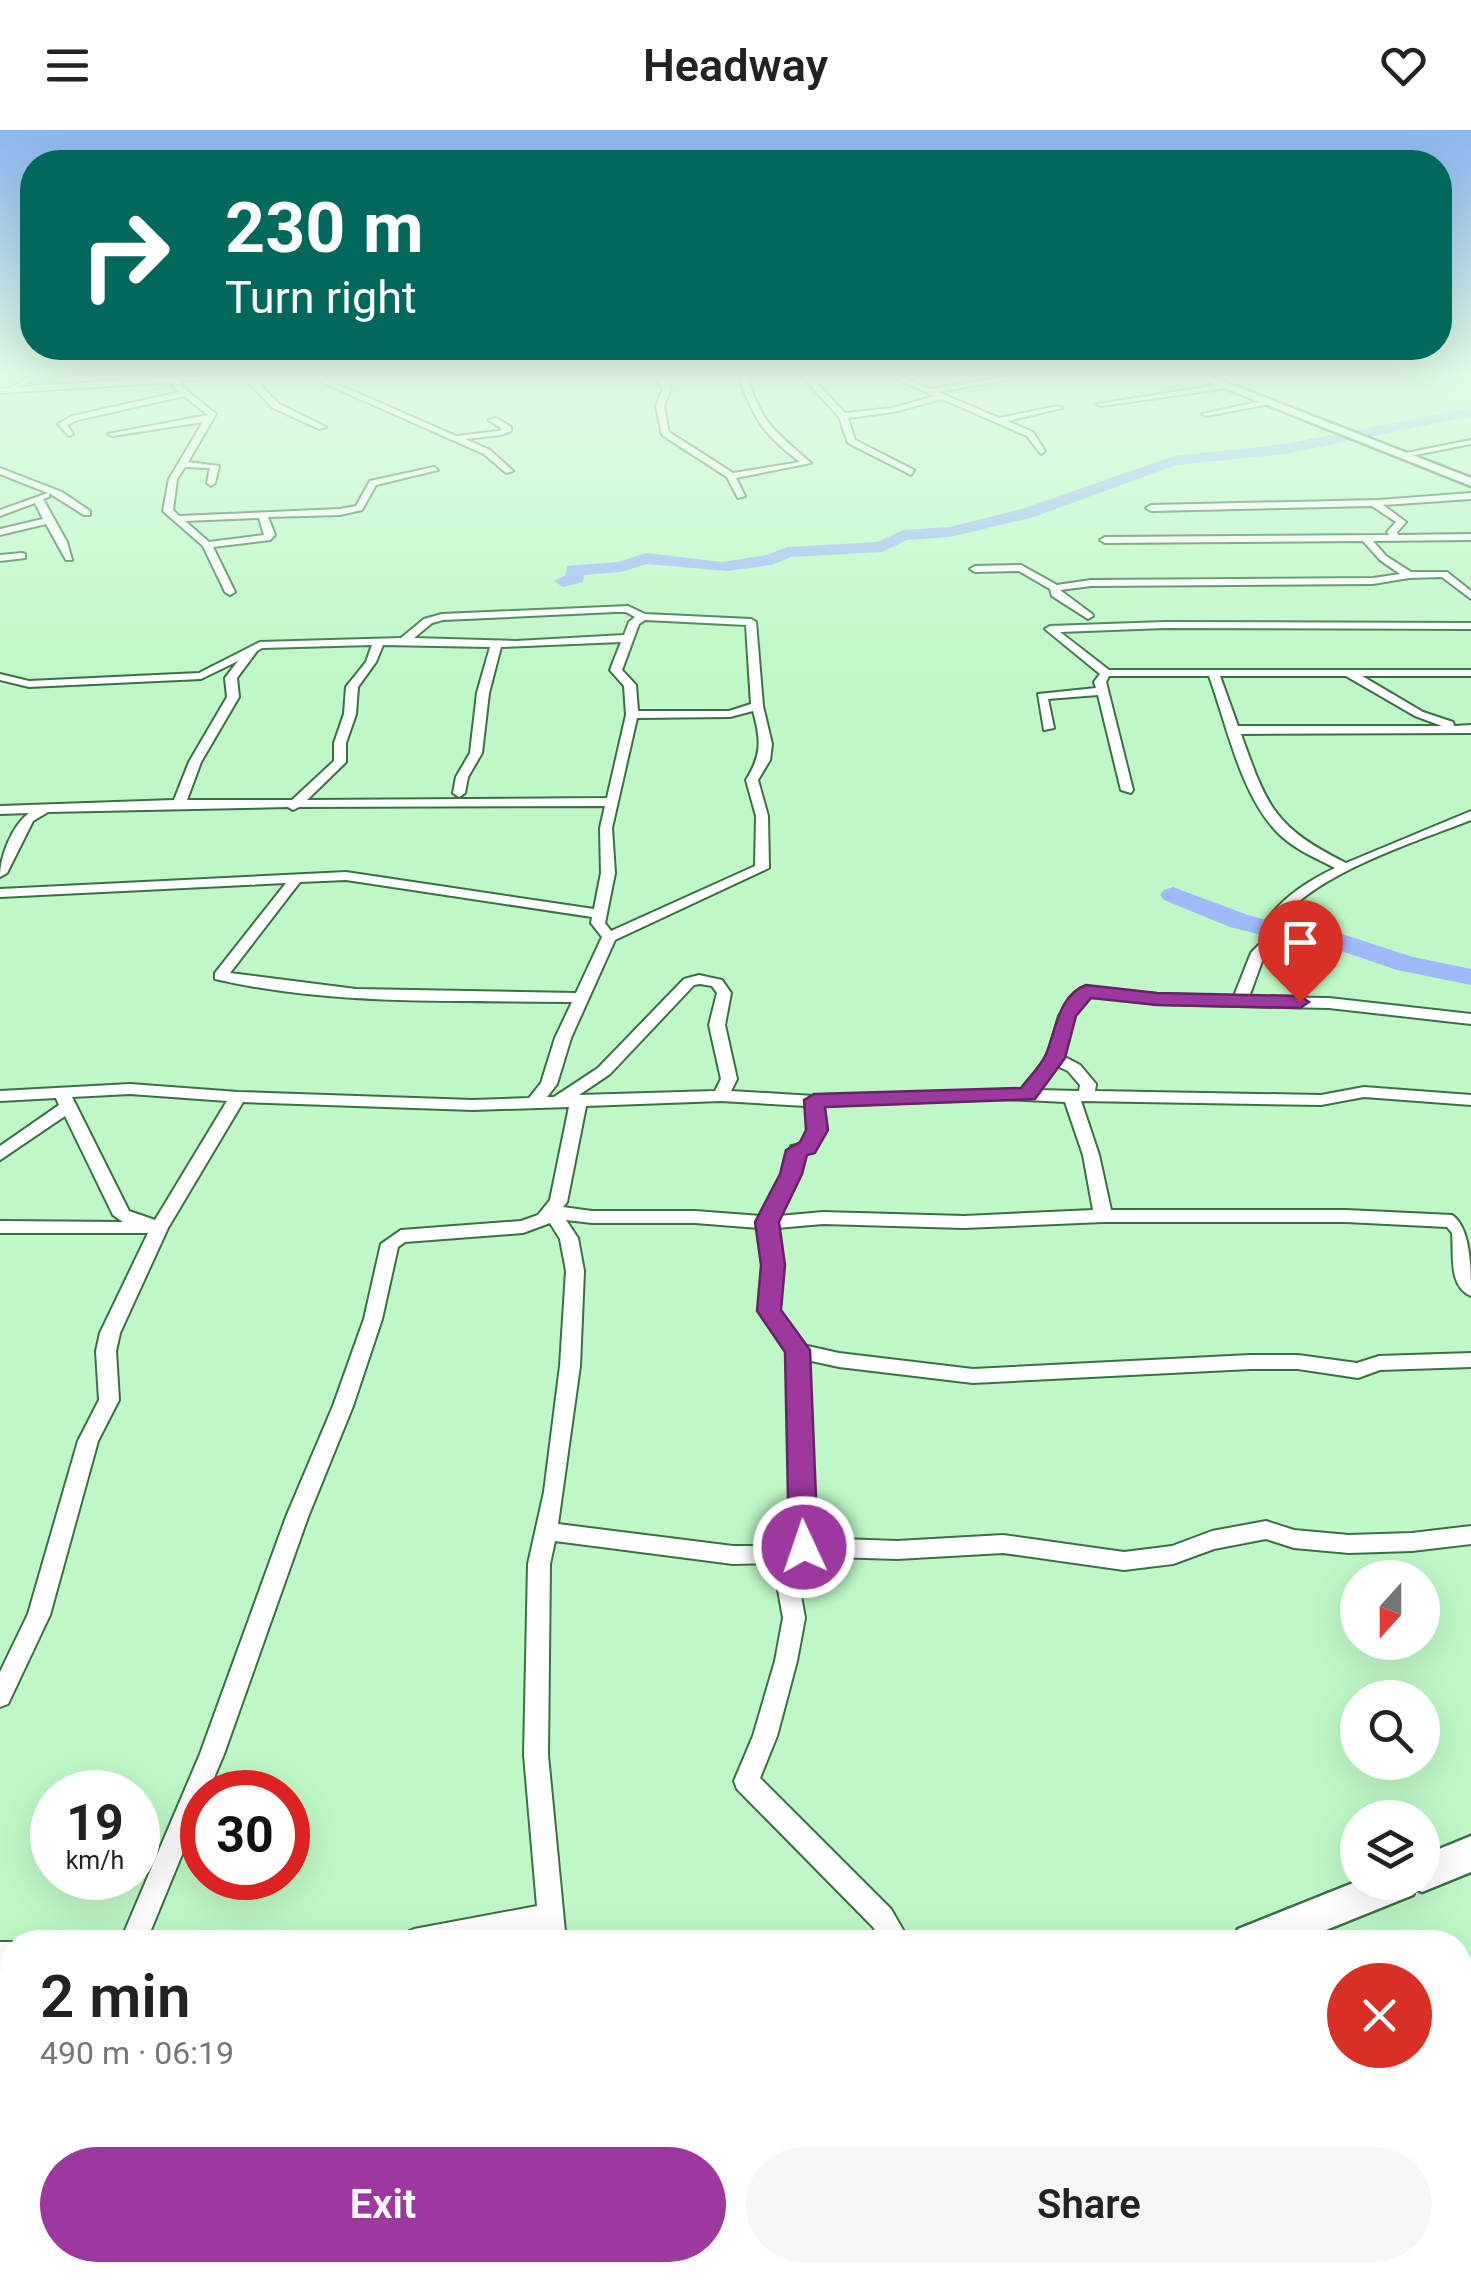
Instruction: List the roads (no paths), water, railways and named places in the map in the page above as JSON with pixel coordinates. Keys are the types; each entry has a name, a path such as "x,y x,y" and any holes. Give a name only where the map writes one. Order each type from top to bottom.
{"street":[{"path":"6,473 54,492 86,512"},
{"path":"176,473 168,510 207,546 230,592"},
{"path":"211,483 213,473"},
{"path":"181,518 310,516 359,508 373,483 418,473"},
{"path":"728,473 741,496"},
{"path":"732,476 747,473"},
{"path":"0,513 54,492"},
{"path":"1151,508 1374,503 1471,496"},
{"path":"38,498 46,521 60,534 70,558"},
{"path":"1374,503 1402,525 1392,532 1396,539"},
{"path":"207,546 267,538 270,535 263,516"},
{"path":"0,532 46,521"},
{"path":"1105,540 1471,537"},
{"path":"1367,540 1383,558 1409,575"},
{"path":"0,558 22,556"},
{"path":"975,568 1021,568 1055,588 1091,583 1373,580 1444,574 1471,596"},
{"path":"1055,588 1056,594 1088,616"},
{"path":"404,641 428,621 442,617 628,609 644,617 751,622 757,706 769,747 765,762 752,780 762,816 762,868 609,937 563,1038 549,1084 534,1102"},
{"path":"609,937 598,923 608,873 606,828 632,715 630,685 616,670 634,622 644,617"},
{"path":"1471,626 1164,624 1050,629 1106,672 1471,673"},
{"path":"0,677 29,684 200,676 254,648 278,642 496,644 629,638"},
{"path":"293,806 340,762 340,743 350,714 352,687 371,662 380,641"},
{"path":"460,794 462,777 476,753 483,693 496,644"},
{"path":"179,804 196,762 233,697 231,678 254,648"},
{"path":"1106,672 1100,677 1102,691 1127,790"},
{"path":"1213,672 1254,782 1277,824 1300,844 1344,867"},
{"path":"1345,672 1419,714 1467,729"},
{"path":"1048,728 1042,696 1102,691"},
{"path":"632,715 730,714 757,706"},
{"path":"1236,730 1467,729"},
{"path":"440,804 460,794"},
{"path":"460,794 479,804"},
{"path":"7,809 179,804 612,802"},
{"path":"7,809 28,819"},
{"path":"0,873 28,819 44,810"},
{"path":"1240,1000 1254,956 1276,927 1286,903 1344,867 1471,815"},
{"path":"0,894 346,876 599,914"},
{"path":"296,879 220,976 270,987 362,997 582,998"},
{"path":"560,1100 604,1071 688,982 699,979 716,983 724,993 717,1025 729,1080 721,1096"},
{"path":"1027,1094 1055,1058 1067,1016 1086,991 1157,999 1329,1003 1471,1018"},
{"path":"1055,1058 1074,1068 1088,1084 1079,1097 1103,1216"},
{"path":"0,1096 65,1100 130,1089 238,1098 472,1105 721,1096 814,1100 1027,1094 1321,1100 1364,1092 1471,1100"},
{"path":"0,1696 38,1615 88,1441 109,1400 106,1351 110,1334 159,1228 238,1098"},
{"path":"0,1154 65,1100"},
{"path":"65,1100 122,1215 159,1228"},
{"path":"138,1930 212,1754 297,1517 342,1406 373,1318 390,1244 401,1236 537,1224 558,1202 579,1100"},
{"path":"814,1100 817,1130 808,1148 797,1150 791,1174 767,1222 773,1265 769,1311 798,1350 798,1549 788,1584 794,1618 788,1646 766,1736 746,1780 882,1918 889,1930"},
{"path":"552,1212 592,1217 696,1216 767,1222 823,1218 964,1222 1103,1216 1328,1216 1461,1221 1465,1284 1471,1289"},
{"path":"551,1930 536,1755 539,1564 570,1366 575,1271 569,1238 552,1212"},
{"path":"0,1227 159,1228"},
{"path":"798,1350 839,1360 973,1376 1250,1362 1298,1362 1358,1371 1380,1363 1471,1360"},
{"path":"546,1531 734,1557 798,1549 897,1550 1004,1544 1124,1561 1173,1555 1212,1540 1266,1530 1294,1539 1349,1544 1471,1535"},
{"path":"1440,1867 1471,1854"},
{"path":"1280,1930 1355,1900"}],"waterway":[{"path":"727,566 771,560 787,552 882,547 903,535 950,532 1028,513 1139,473"},
{"path":"563,581 576,578 573,570 620,567 646,558 716,566"},
{"path":"1173,895 1239,921 1265,928 1299,928 1407,964 1471,977"}]}
